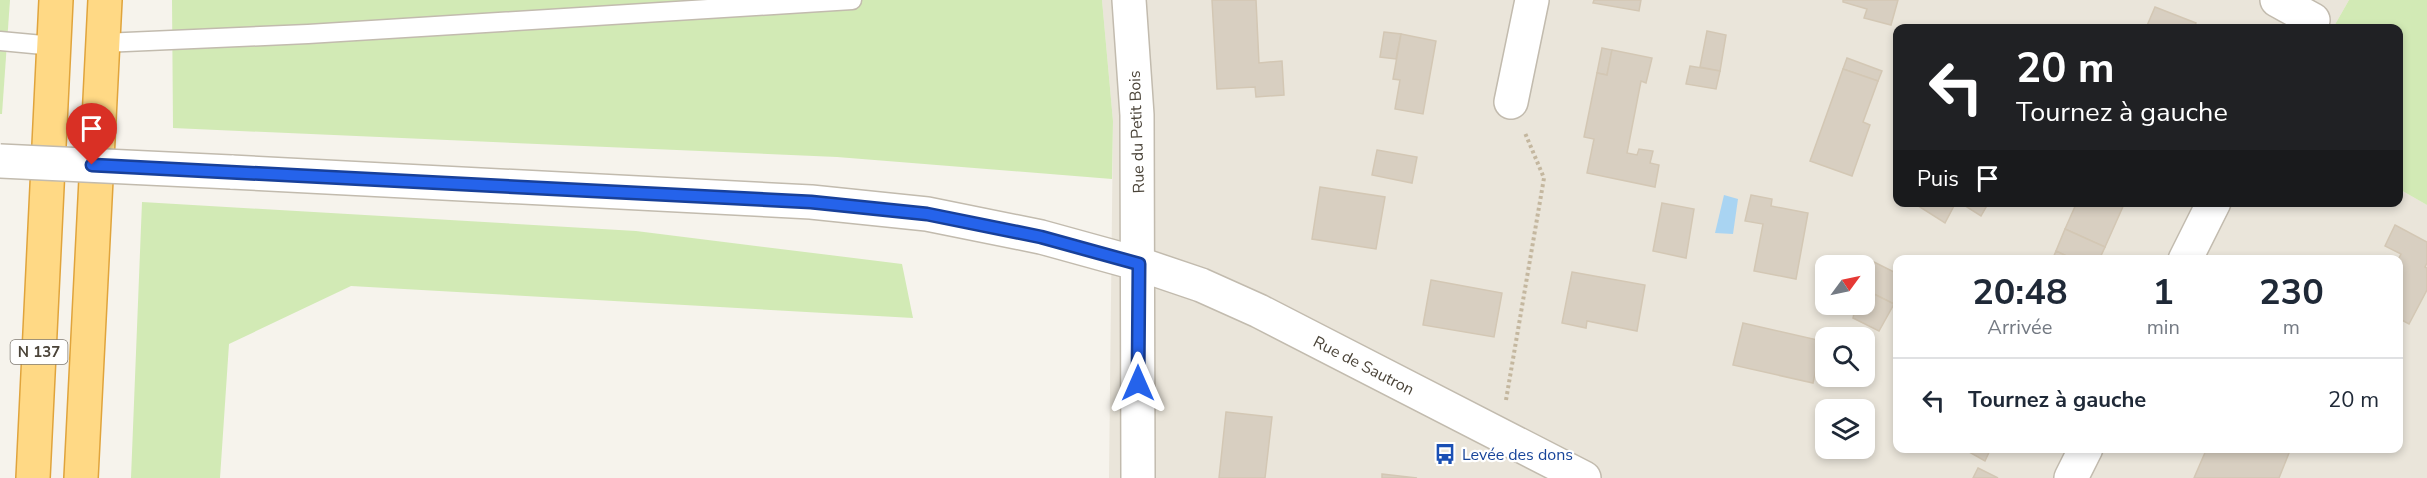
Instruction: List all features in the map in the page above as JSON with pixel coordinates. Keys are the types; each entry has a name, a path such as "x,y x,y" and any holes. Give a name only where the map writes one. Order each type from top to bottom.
{"highway":[{"name":"N 137","path":"33,478 57,0"},
{"name":"N 137","path":"81,478 105,0"}],"street":[{"name":"Rue du Petit Bois","path":"1129,0 1137,115 1138,478"},
{"path":"1511,102 1532,0"},
{"path":"2277,0 2316,16"},
{"name":"Rue de Sautron","path":"0,161 811,202 927,214 1041,237 1139,264 1201,285 1259,311 1584,478"},
{"path":"2188,255 2212,207"},
{"path":"2071,478 2084,453"}],"lane":[{"path":"103,43 308,34 852,0"},
{"path":"0,40 54,46"}],"path":[{"path":"1504,412 1544,178 1511,102"}],"shaded area":[{"path":"1102,0 2349,0 2335,24 1893,24 1893,207 2403,207 2403,191 2427,205 2427,478 1109,478 1113,121"}],"green space":[{"path":"0,0 10,0 2,114 0,114"},
{"path":"172,0 1102,0 1113,121 1112,179 837,157 173,128"},
{"path":"2349,0 2427,0 2427,205 2403,191 2403,24 2335,24"},
{"path":"142,202 636,231 902,264 913,318 351,286 229,344 220,478 131,478"}],"water":[{"path":"1724,195 1738,199 1733,234 1715,233"}],"building":[{"path":"1212,0 1256,0 1259,63 1282,61 1284,95 1256,97 1255,87 1217,89"},
{"path":"1594,0 1641,0 1639,11 1593,3"},
{"path":"1843,0 1898,0 1891,25 1864,18 1867,9 1843,2"},
{"path":"2155,7 2196,23 2196,24 2148,24"},
{"path":"1707,31 1726,35 1720,71 1700,67"},
{"path":"1384,32 1401,34 1396,59 1380,57"},
{"path":"1401,34 1436,41 1423,114 1395,109 1400,80 1393,79"},
{"path":"1602,48 1612,50 1607,75 1597,73"},
{"path":"1612,50 1652,58 1646,83 1641,81 1627,153 1637,155 1639,149 1653,151 1650,163 1659,165 1655,187 1587,173 1594,139 1584,137 1597,73 1607,75"},
{"path":"1847,58 1882,71 1878,81 1843,69"},
{"path":"1690,66 1720,71 1716,89 1686,84"},
{"path":"1843,69 1878,81 1863,122 1870,125 1852,176 1810,161"},
{"path":"1377,150 1417,157 1412,183 1372,175"},
{"path":"1320,187 1385,197 1376,249 1312,239"},
{"path":"1751,195 1772,199 1771,206 1808,213 1796,279 1754,271 1763,224 1745,221"},
{"path":"1662,203 1694,209 1686,258 1653,251"},
{"path":"1920,207 1953,207 1945,223"},
{"path":"1967,207 1986,207 1981,216"},
{"path":"2075,207 2123,207 2105,247 2065,229"},
{"path":"2395,225 2427,242 2425,267 2427,268 2427,290 2409,324 2403,321 2403,255 2385,246"},
{"path":"2065,229 2105,247 2101,255 2064,255 2056,251"},
{"path":"1875,262 1893,272 1893,304 1875,294"},
{"path":"1572,272 1645,285 1637,331 1587,321 1586,328 1562,323"},
{"path":"1431,280 1502,293 1494,337 1423,325"},
{"path":"1875,294 1893,304 1879,331 1853,318 1854,315 1875,315"},
{"path":"1743,323 1815,339 1813,383 1733,365"},
{"path":"1226,412 1272,417 1265,478 1219,478"},
{"path":"1971,453 1989,453 1985,461"},
{"path":"2205,453 2289,453 2279,478 2194,478"},
{"path":"1978,468 1998,478 1973,478"},
{"path":"1382,474 1417,478 1382,478"}],"place":[{"name":"Levée des dons","path":"1445,454"}],"route":[{"path":"92,165 811,202 927,214 1041,237 1139,264 1138,383"}]}
